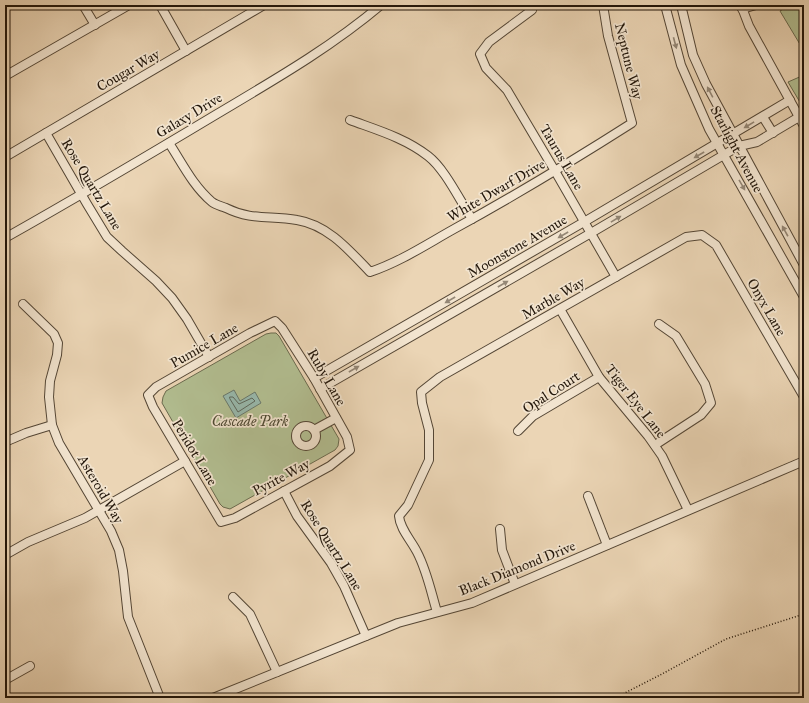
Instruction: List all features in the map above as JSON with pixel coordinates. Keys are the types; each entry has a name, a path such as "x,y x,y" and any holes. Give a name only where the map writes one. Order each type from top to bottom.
{"street":[{"path":"83,5 95,25"},
{"path":"5,76 129,5"},
{"path":"160,5 186,51"},
{"name":"Cougar Way","path":"5,157 264,5"},
{"name":"Galaxy Drive","path":"5,238 81,195 306,61 349,31 381,5"},
{"name":"Neptune Way","path":"603,5 608,36 632,123"},
{"name":"Starlight Avenue","path":"665,5 681,65 709,129 804,297"},
{"name":"Starlight Avenue","path":"681,5 693,55 706,84 804,265"},
{"path":"756,5 741,7 749,26 804,126"},
{"name":"Taurus Lane","path":"532,10 489,42 480,54 486,68 507,90 616,277"},
{"name":"Moonstone Avenue","path":"314,378 718,144 790,100"},
{"path":"763,117 773,133"},
{"name":"Moonstone Avenue","path":"320,389 739,146 757,142 799,117"},
{"path":"350,120 405,140 429,156 443,172 472,219"},
{"name":"White Dwarf Drive","path":"169,143 195,185 213,202 235,213 254,217 297,220 314,225 332,235 370,272 387,266 472,219 555,171 632,123"},
{"name":"Rose Quartz Lane","path":"46,133 107,237 156,281 172,298 209,357"},
{"name":"Marble Way","path":"437,612 427,575 417,552 400,524 399,516 408,505 429,460 429,430 422,403 421,392 440,377 686,237 702,235"},
{"name":"Onyx Lane","path":"702,235 716,245 801,383 804,397"},
{"name":"Asteroid Way","path":"23,304 54,334 58,343 57,355 50,380 48,397 52,425 60,442 111,531 119,550 128,617 160,698"},
{"name":"Tiger Eye Lane","path":"560,309 599,377 655,445 662,456 688,510"},
{"name":"Pumice Lane","path":"148,395 156,387 250,333 275,321"},
{"name":"Ruby Lane","path":"275,321 282,328 314,378 347,437 350,450"},
{"path":"655,445 701,415 711,403 705,384 676,336 659,324"},
{"name":"Opal Court","path":"518,431 533,416 599,377"},
{"name":"Peridot Lane","path":"148,395 153,407 221,522"},
{"path":"314,430 336,418"},
{"path":"5,442 26,433 52,425"},
{"name":"Pyrite Way","path":"221,522 235,518 330,466 350,450"},
{"path":"5,555 28,542 85,518 185,461"},
{"name":"Black Diamond Drive","path":"214,698 398,623 472,603 804,461"},
{"name":"Rose Quartz Lane","path":"284,491 297,516 344,586 366,636"},
{"path":"588,496 607,545"},
{"path":"500,528 502,550 515,584"},
{"path":"233,597 250,614 277,672"},
{"path":"5,680 30,666"}],"path":[{"path":"615,698 726,639 804,614"}],"green space":[{"path":"790,5 804,5 804,51 780,11"},
{"path":"804,75 804,109 788,82"},
{"name":"Cascade Park","path":"276,333 279,336 339,439 338,446 335,450 230,509 223,507 220,504 162,403 163,397 166,391 266,334"}],"water":[{"path":"234,390 240,401 255,392 261,403 236,418 223,396"}]}
